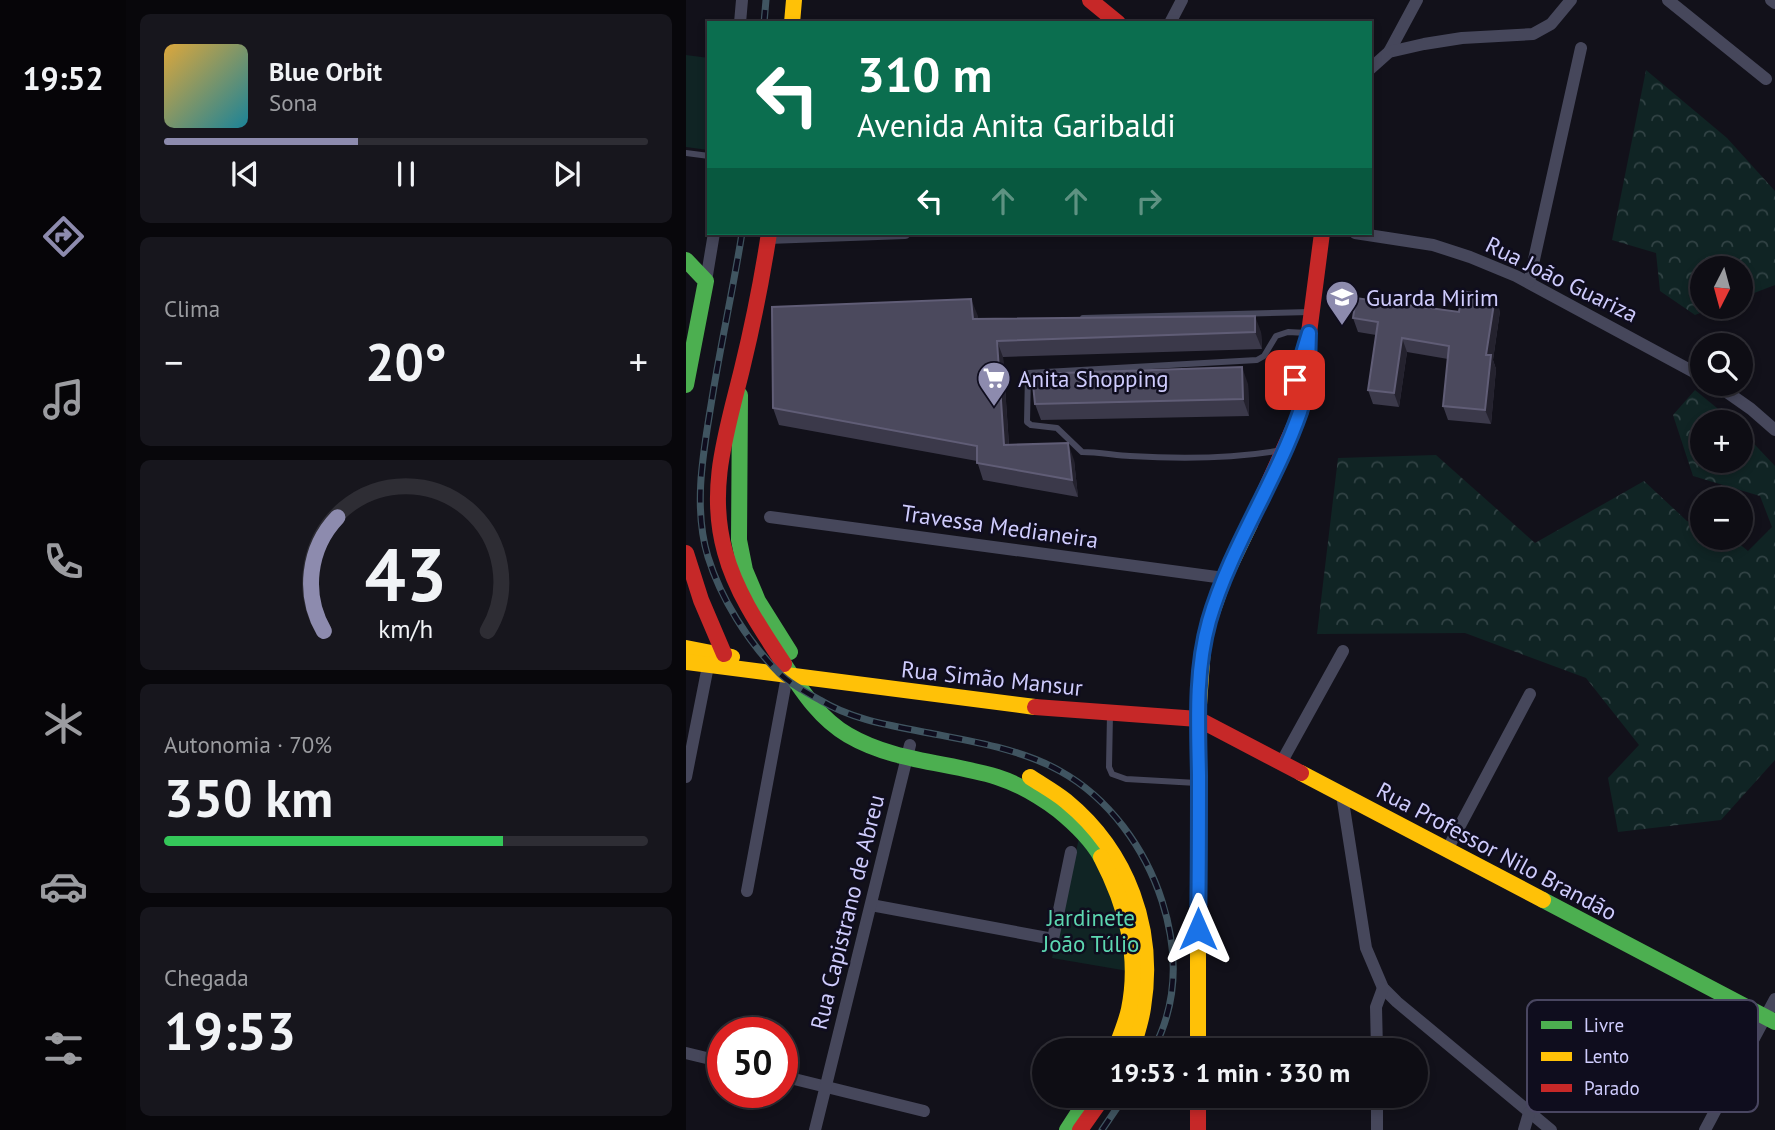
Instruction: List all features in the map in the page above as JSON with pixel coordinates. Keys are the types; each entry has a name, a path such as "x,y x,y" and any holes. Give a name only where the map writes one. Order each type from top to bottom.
{"main road":[{"path":"792,21 794,0"},
{"path":"1090,0 1112,21"},
{"path":"1198,1038 1198,719 1203,647 1224,578 1267,490 1301,411 1307,380 1309,333 1322,235"},
{"path":"769,236 740,374 718,457 716,479 719,522 734,580 747,609 792,677 841,721 909,750 1019,785 1060,810 1091,841 1104,860 1125,906 1132,942 1134,977 1126,1022 1120,1038"},
{"path":"686,260 706,281 686,385"},
{"path":"740,374 739,540 746,570 792,677"},
{"path":"686,553 701,600 724,654"},
{"path":"756,666 769,657 769,641"},
{"name":"Rua Simão Mansur","path":"686,648 724,654 792,677"},
{"name":"Rua Simão Mansur","path":"686,662 1015,706 1198,719"},
{"name":"Rua Professor Nilo Brandão","path":"1198,719 1734,1000"},
{"path":"909,750 996,765 1028,776 1068,801 1090,821 1107,842 1124,867 1135,895 1146,951 1145,999 1135,1038"},
{"path":"1067,1130 1081,1108"},
{"path":"1080,1130 1096,1108"},
{"path":"1198,1108 1198,1130"}],"street":[{"path":"740,21 742,0"},
{"path":"1171,21 1182,0"},
{"path":"1372,67 1389,52 1417,0"},
{"path":"1389,52 1441,41 1533,34 1551,24 1571,0"},
{"path":"1668,0 1766,79"},
{"path":"1529,282 1581,48"},
{"path":"706,281 714,235"},
{"path":"769,236 810,235"},
{"name":"Rua João Guariza","path":"1367,235 1443,248 1529,282 1690,370"},
{"path":"1732,396 1775,430"},
{"name":"Travessa Medianeira","path":"770,517 1224,578"},
{"path":"1281,762 1343,651"},
{"path":"686,777 708,666"},
{"path":"747,891 792,677"},
{"path":"1447,850 1530,694"},
{"name":"Rua Capistrano de Abreu","path":"815,1130 909,750"},
{"path":"1342,795 1363,930 1373,968 1383,988 1527,1111"},
{"path":"871,905 1052,939 1071,852"},
{"path":"1377,1038 1376,1007 1383,988"},
{"path":"1758,1039 1770,1019 1775,999"},
{"path":"686,1053 707,1058"},
{"path":"798,1080 924,1111"},
{"path":"1377,1108 1377,1130"},
{"path":"1705,1130 1716,1112"},
{"path":"1524,1130 1529,1113 1551,1130"}],"lane":[{"path":"686,152 707,156"},
{"path":"1072,318 1312,312"},
{"path":"1284,450 1253,456 1127,456 1107,452 1082,452 1069,443 1057,428 1031,425 1027,422 1028,373 1257,360 1264,356 1276,336 1288,332 1309,333"},
{"path":"1110,714 1109,767 1112,774 1126,779 1199,783"}],"green space":[{"path":"686,55 707,58 707,150 686,147"},
{"path":"1646,70 1727,138 1775,191 1775,285 1754,293 1754,256 1690,256 1690,312 1660,291 1656,253 1612,240"},
{"path":"1690,396 1702,396 1719,410 1690,410 1690,467 1673,415"},
{"path":"1753,443 1775,466 1775,760 1721,820 1618,832 1608,778 1639,745 1586,678 1465,633 1317,634 1338,458 1436,455 1535,543 1644,481 1690,522 1690,550 1753,550 1753,546 1772,527 1760,496 1753,494 1753,487 1730,487 1693,476 1692,473 1753,473"},
{"name":"Jardinete João Túlio","path":"1079,838 1106,879 1122,921 1128,971 1052,958"}],"building":[{"path":"1462,291 1495,297 1486,355 1491,355 1485,410 1443,406 1449,346 1402,338 1394,393 1368,390 1378,322 1353,318 1356,298 1459,312"},
{"path":"971,299 973,319 1255,316 1255,332 997,341 1004,445 1068,443 1072,480 977,463 977,446 773,408 772,307"},
{"path":"1242,367 1243,399 1035,404 1032,374"}],"railway":[{"path":"764,21 766,0"},
{"path":"742,235 705,443 700,500 703,538 708,557 728,604 746,634 779,673 798,688 833,707 875,722 983,744 1031,757 1078,782 1109,810 1123,826 1146,862 1167,920 1173,977 1167,1014 1158,1038"},
{"path":"1102,1130 1117,1108"}],"traffic: fast":[{"path":"686,260 706,281 686,385"},
{"path":"740,395 739,540 745,570 758,601 790,652"},
{"path":"784,664 820,713 848,735 884,751 978,772 1021,787 1070,820 1101,857"},
{"path":"1543,900 1733,1000"},
{"path":"1758,1013 1775,1022"},
{"path":"1067,1130 1081,1108"}],"traffic: slow":[{"path":"792,21 794,0"},
{"path":"1198,1038 1198,719 1203,647 1224,578 1250,524"},
{"path":"686,648 732,657"},
{"path":"686,662 1035,707"},
{"path":"1301,773 1543,900"},
{"path":"1030,777 1062,798 1088,821 1121,868 1133,894 1141,921 1146,979 1142,1013 1135,1038"},
{"path":"1101,857 1124,912 1132,950 1132,989 1120,1038"}],"traffic: jam":[{"path":"1090,0 1116,21"},
{"path":"769,235 754,318 725,437 718,505 725,552 736,582 784,664"},
{"path":"1250,524 1301,411 1307,381 1309,333 1322,235"},
{"path":"686,553 701,600 724,654"},
{"path":"1035,707 1198,719 1301,773"},
{"path":"1080,1130 1096,1108"},
{"path":"1198,1108 1198,1130"}],"place":[{"name":"Guarda Mirim","path":"1342,327"},
{"name":"Anita Shopping","path":"994,408"}],"route":[{"path":"1198,929 1198,719 1203,647 1224,578 1267,490 1301,411 1307,380 1309,333 1295,380"}]}
